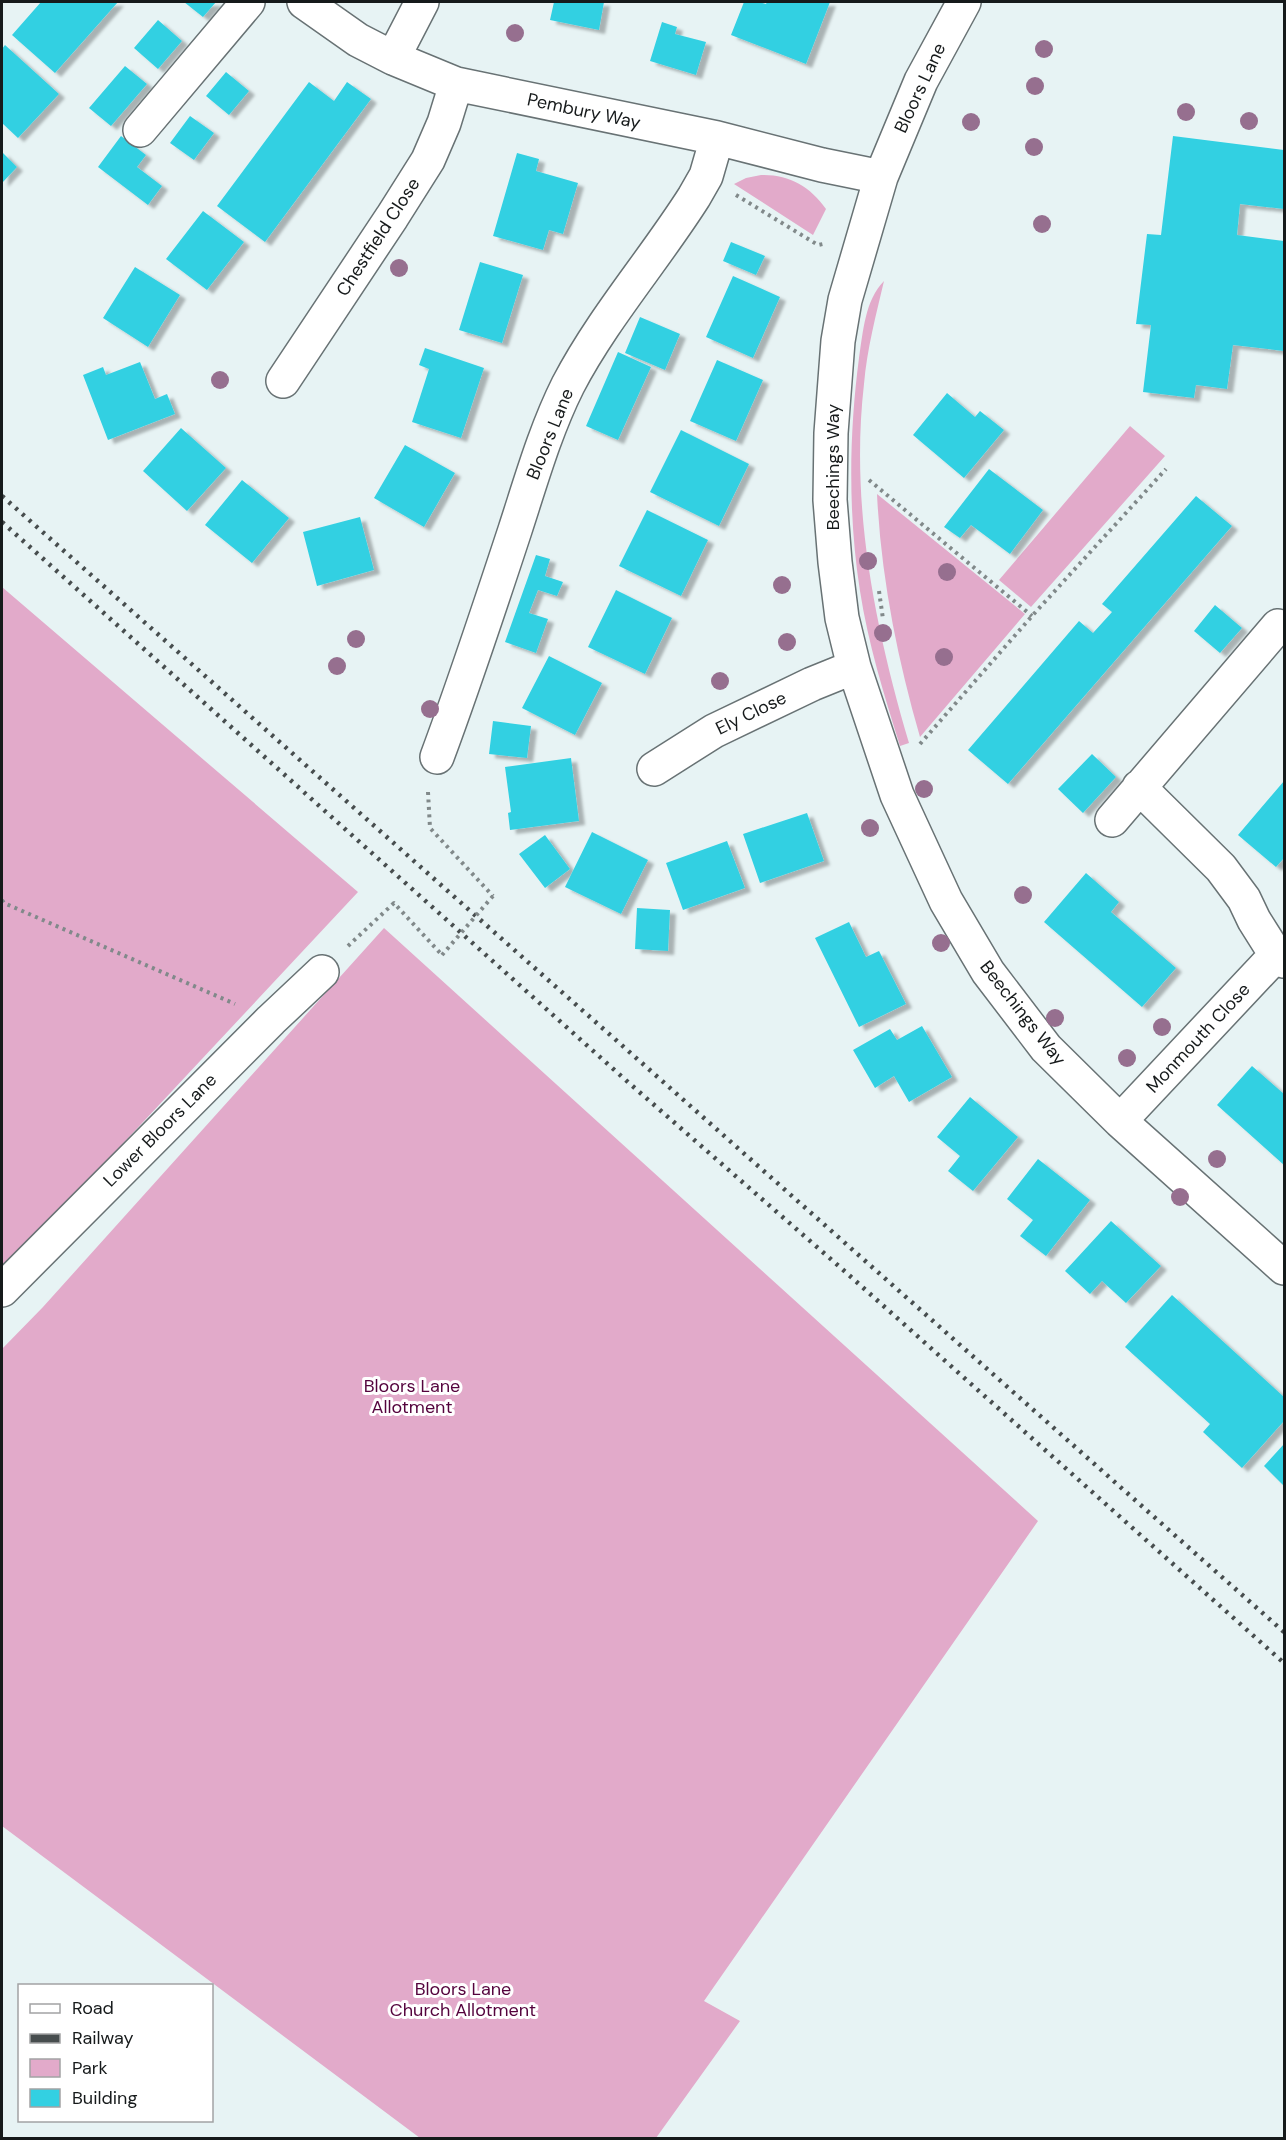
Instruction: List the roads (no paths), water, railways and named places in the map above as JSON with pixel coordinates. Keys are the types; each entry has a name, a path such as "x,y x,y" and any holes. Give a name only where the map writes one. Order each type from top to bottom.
{"street":[{"path":"140,129 248,2"},
{"name":"Pembury Way","path":"304,2 358,40 393,58 456,84 717,138 822,165 881,177"},
{"path":"393,58 422,2"},
{"name":"Bloors Lane","path":"881,177 921,81 964,2"},
{"name":"Chestfield Close","path":"283,381 386,227 428,159 444,123 456,84"},
{"name":"Bloors Lane","path":"436,757 473,656 539,457 560,403 590,348 675,226 706,176 717,138"},
{"name":"Beechings Way","path":"881,177 845,300 838,341 831,433 830,500 842,618 854,667 897,795 946,901 988,972 1046,1047 1120,1121 1284,1268"},
{"path":"1112,820 1278,626"},
{"name":"Ely Close","path":"654,769 714,731 812,684 854,667"},
{"path":"1139,788 1221,868 1244,899 1254,920 1280,958"},
{"name":"Monmouth Close","path":"1120,1121 1280,958"},
{"name":"Lower Bloors Lane","path":"2,1290 271,1020 322,972"}],"railway":[{"path":"2,496 1284,1632"},
{"path":"2,522 629,1083 841,1268 1284,1663"}],"park label":[{"name":"Bloors Lane Allotment","path":"412,1396"},
{"name":"Bloors Lane Church Allotment","path":"463,1999"}]}
